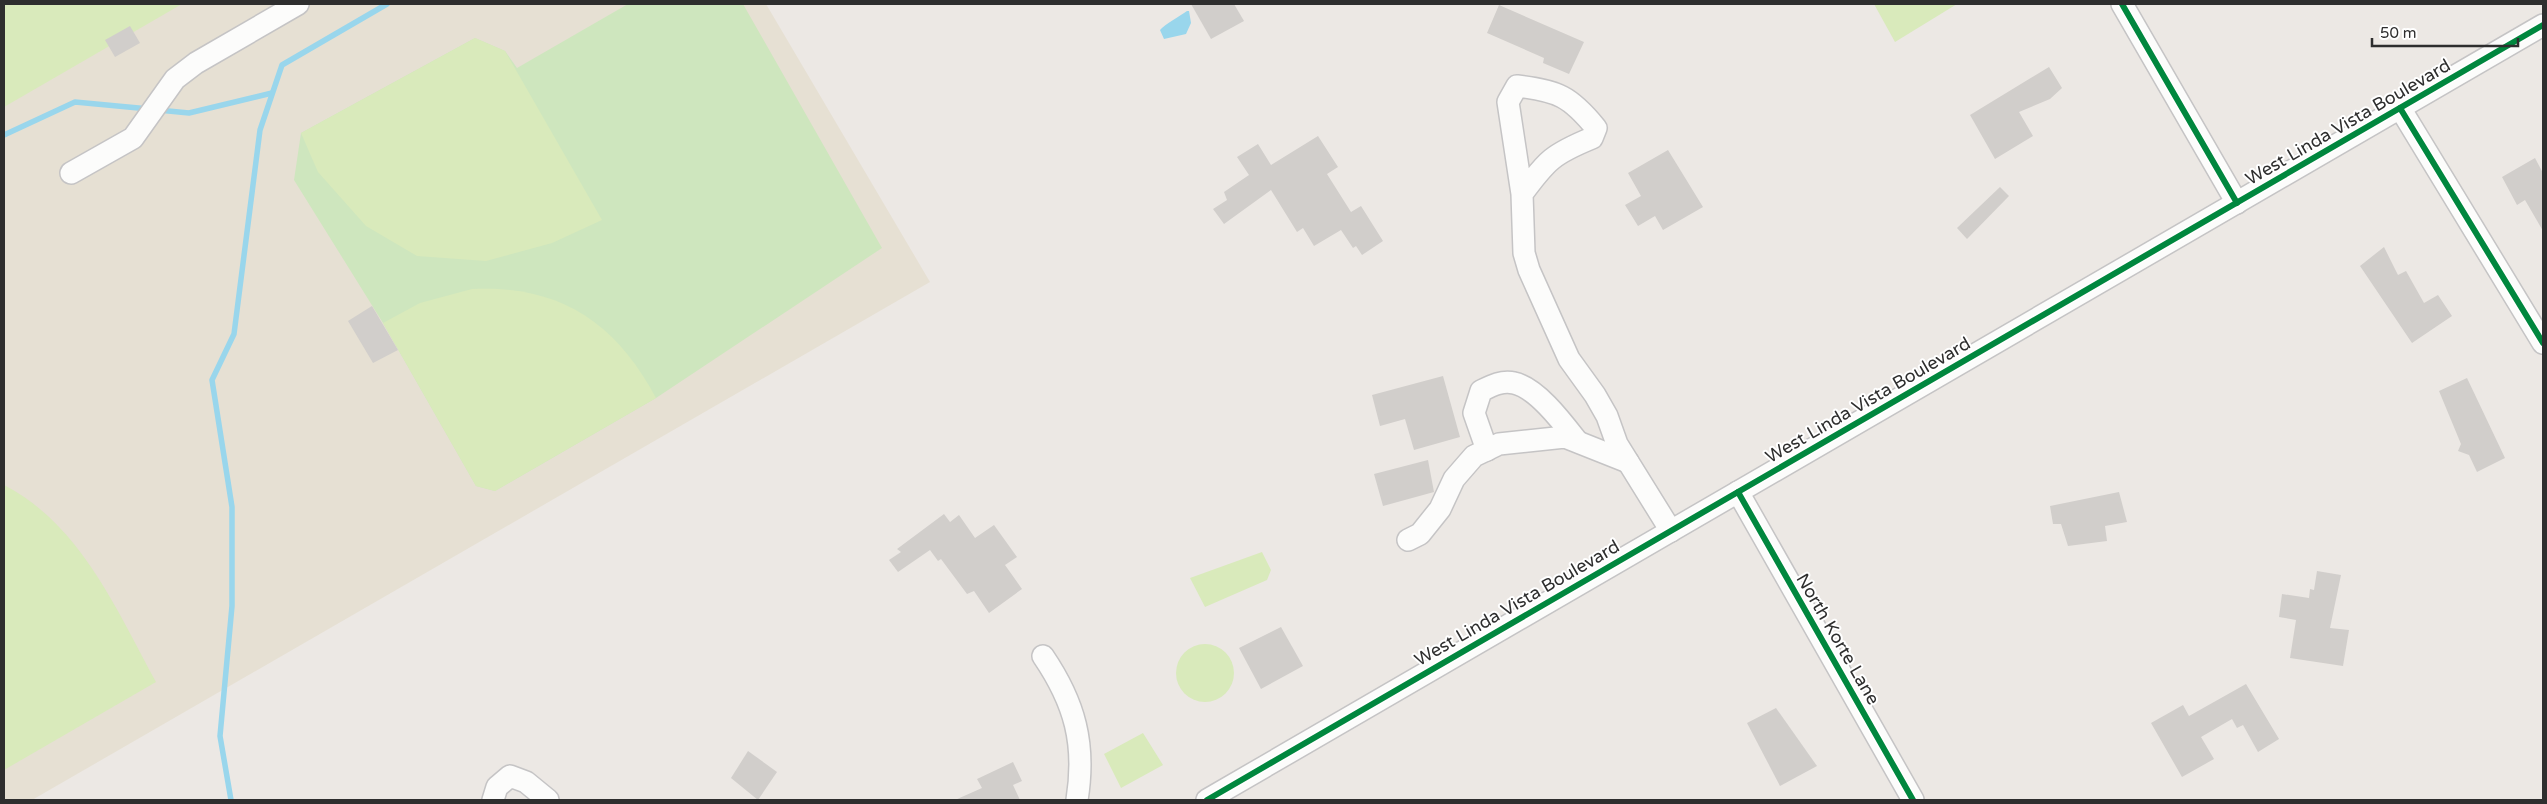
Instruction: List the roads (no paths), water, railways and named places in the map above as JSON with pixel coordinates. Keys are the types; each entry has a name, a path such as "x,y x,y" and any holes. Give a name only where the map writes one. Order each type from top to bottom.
{"street":[{"path":"72,173 133,138 175,79 196,63 298,4"},
{"path":"2122,4 2237,204"},
{"name":"West Linda Vista Boulevard","path":"1207,800 2543,25"},
{"path":"1522,194 1544,164 1563,150 1592,138 1596,128 1578,106 1548,90 1517,86 1508,102 1522,194 1524,253 1529,270 1569,359 1607,416 1618,444 1628,462 1671,531"},
{"path":"2400,108 2543,342"},
{"path":"1487,450 1474,413 1481,391 1496,383 1514,383 1532,393 1558,417 1577,441"},
{"path":"1408,540 1420,534 1440,509 1454,480 1474,456 1499,444 1565,437 1628,462"},
{"name":"North Korte Lane","path":"1738,492 1913,800"},
{"path":"1043,656 1058,678 1079,735 1081,764 1077,800"},
{"path":"493,800 497,787 510,776 526,782 548,800"}],"water":[{"path":"1189,11 1191,23 1186,34 1164,39 1160,30"}],"waterway":[{"path":"231,800 220,736 232,606 232,507 212,380 234,334 260,130 282,65 387,4"},
{"path":"158,110 189,113 272,93"},
{"path":"4,135 75,102 149,109"}]}
